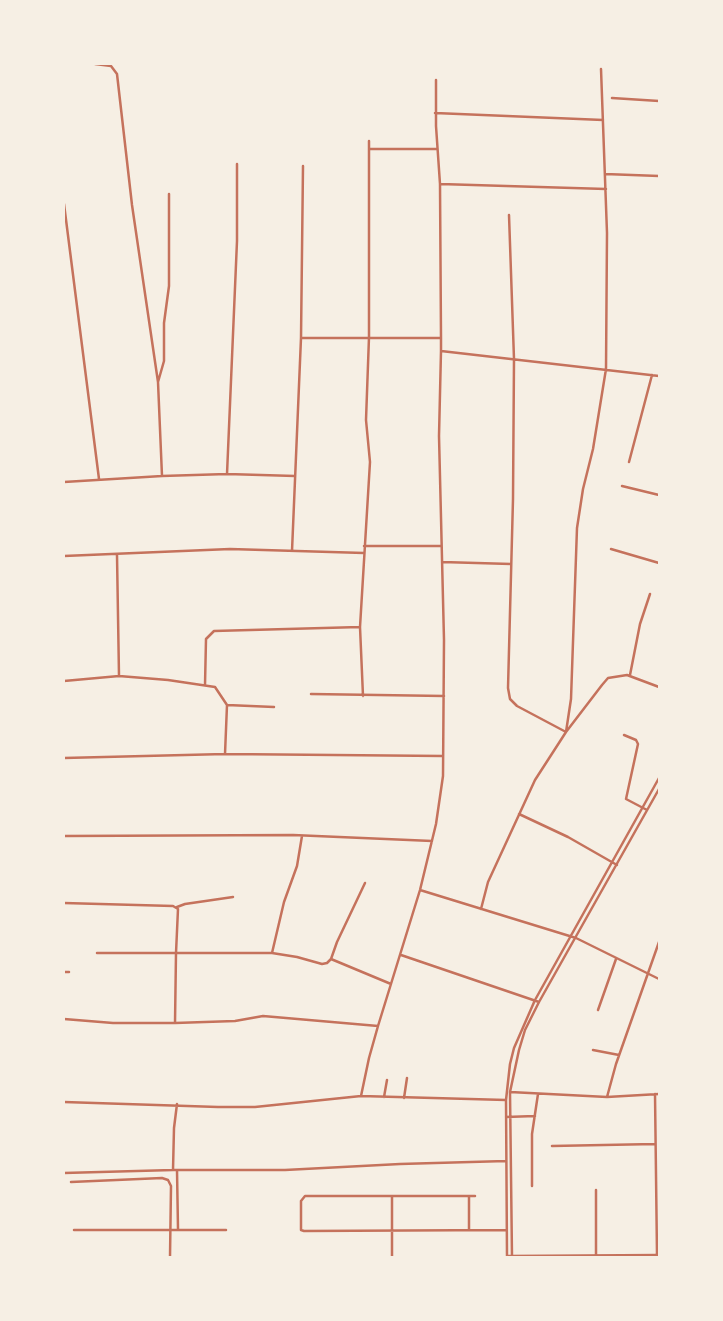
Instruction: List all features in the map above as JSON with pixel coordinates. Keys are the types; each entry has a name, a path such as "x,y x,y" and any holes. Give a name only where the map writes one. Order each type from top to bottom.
{"street":[{"path":"95,64 111,66 115,69 117,74 132,205 158,382 162,476"},
{"path":"566,732 571,699 576,528 583,489 593,449 606,369 608,275 601,70"},
{"path":"362,1096 369,1058 378,1026 420,890 436,824 443,776 444,696 441,546 442,480 439,436 441,352 440,184 435,113 436,80"},
{"path":"612,98 659,101"},
{"path":"435,113 603,120"},
{"path":"363,696 360,627 370,462 366,420 369,337 369,141"},
{"path":"369,149 437,149"},
{"path":"227,474 237,248 237,164"},
{"path":"292,551 301,338 303,166"},
{"path":"605,174 659,176"},
{"path":"440,184 606,189"},
{"path":"158,382 164,361 164,323 169,286 169,194"},
{"path":"64,204 100,478"},
{"path":"509,215 514,359 508,688 510,700 517,706 566,732"},
{"path":"301,338 441,338"},
{"path":"441,352 659,376"},
{"path":"629,462 652,375"},
{"path":"64,482 100,478 227,474 295,476"},
{"path":"622,486 659,495"},
{"path":"364,546 441,546"},
{"path":"64,556 117,555 230,549 364,554"},
{"path":"611,549 659,563"},
{"path":"117,555 119,676"},
{"path":"442,562 511,564"},
{"path":"630,675 640,624 650,594"},
{"path":"205,685 206,639 214,631 360,627"},
{"path":"481,909 488,882 535,780 566,732 608,678 630,675 659,687"},
{"path":"64,681 119,676 215,687 227,705 225,754"},
{"path":"311,694 363,696 444,696"},
{"path":"227,705 274,707"},
{"path":"624,735 636,740 638,744 626,800 648,810"},
{"path":"64,758 225,754 443,756"},
{"path":"655,1094 658,1254 506,1256 506,1100 510,1064 514,1048 535,1000 659,778"},
{"path":"512,1256 510,1092 525,1030 539,1002 659,789"},
{"path":"519,814 568,836 617,865"},
{"path":"64,836 302,836 432,841"},
{"path":"272,953 284,902 297,866 302,836"},
{"path":"97,953 272,953 297,957 322,964 327,963 331,959 337,942 365,883"},
{"path":"420,890 576,938 646,974 659,979"},
{"path":"64,903 176,907 185,904 233,897"},
{"path":"175,1023 176,953 179,913 176,907"},
{"path":"607,1097 619,1055 646,974 659,942"},
{"path":"400,955 539,1002"},
{"path":"331,959 391,984"},
{"path":"598,1010 616,959"},
{"path":"64,972 69,972"},
{"path":"64,1019 113,1022 175,1023 235,1021 263,1016 378,1026"},
{"path":"593,1050 619,1055"},
{"path":"404,1098 406,1078"},
{"path":"384,1097 387,1080"},
{"path":"510,1092 607,1097 659,1094"},
{"path":"532,1186 532,1134 538,1094"},
{"path":"64,1102 255,1106 362,1096 506,1100"},
{"path":"173,1170 174,1128 177,1104"},
{"path":"506,1117 535,1116"},
{"path":"552,1146 655,1144"},
{"path":"506,1151 511,1150"},
{"path":"64,1173 173,1170 285,1170 400,1164 506,1161"},
{"path":"177,1170 178,1229"},
{"path":"71,1182 162,1178 168,1180 171,1186 170,1257"},
{"path":"596,1190 596,1255"},
{"path":"475,1196 305,1196 300,1201 301,1230 506,1230"},
{"path":"469,1196 469,1230"},
{"path":"392,1197 392,1257"},
{"path":"74,1230 226,1230"}]}
